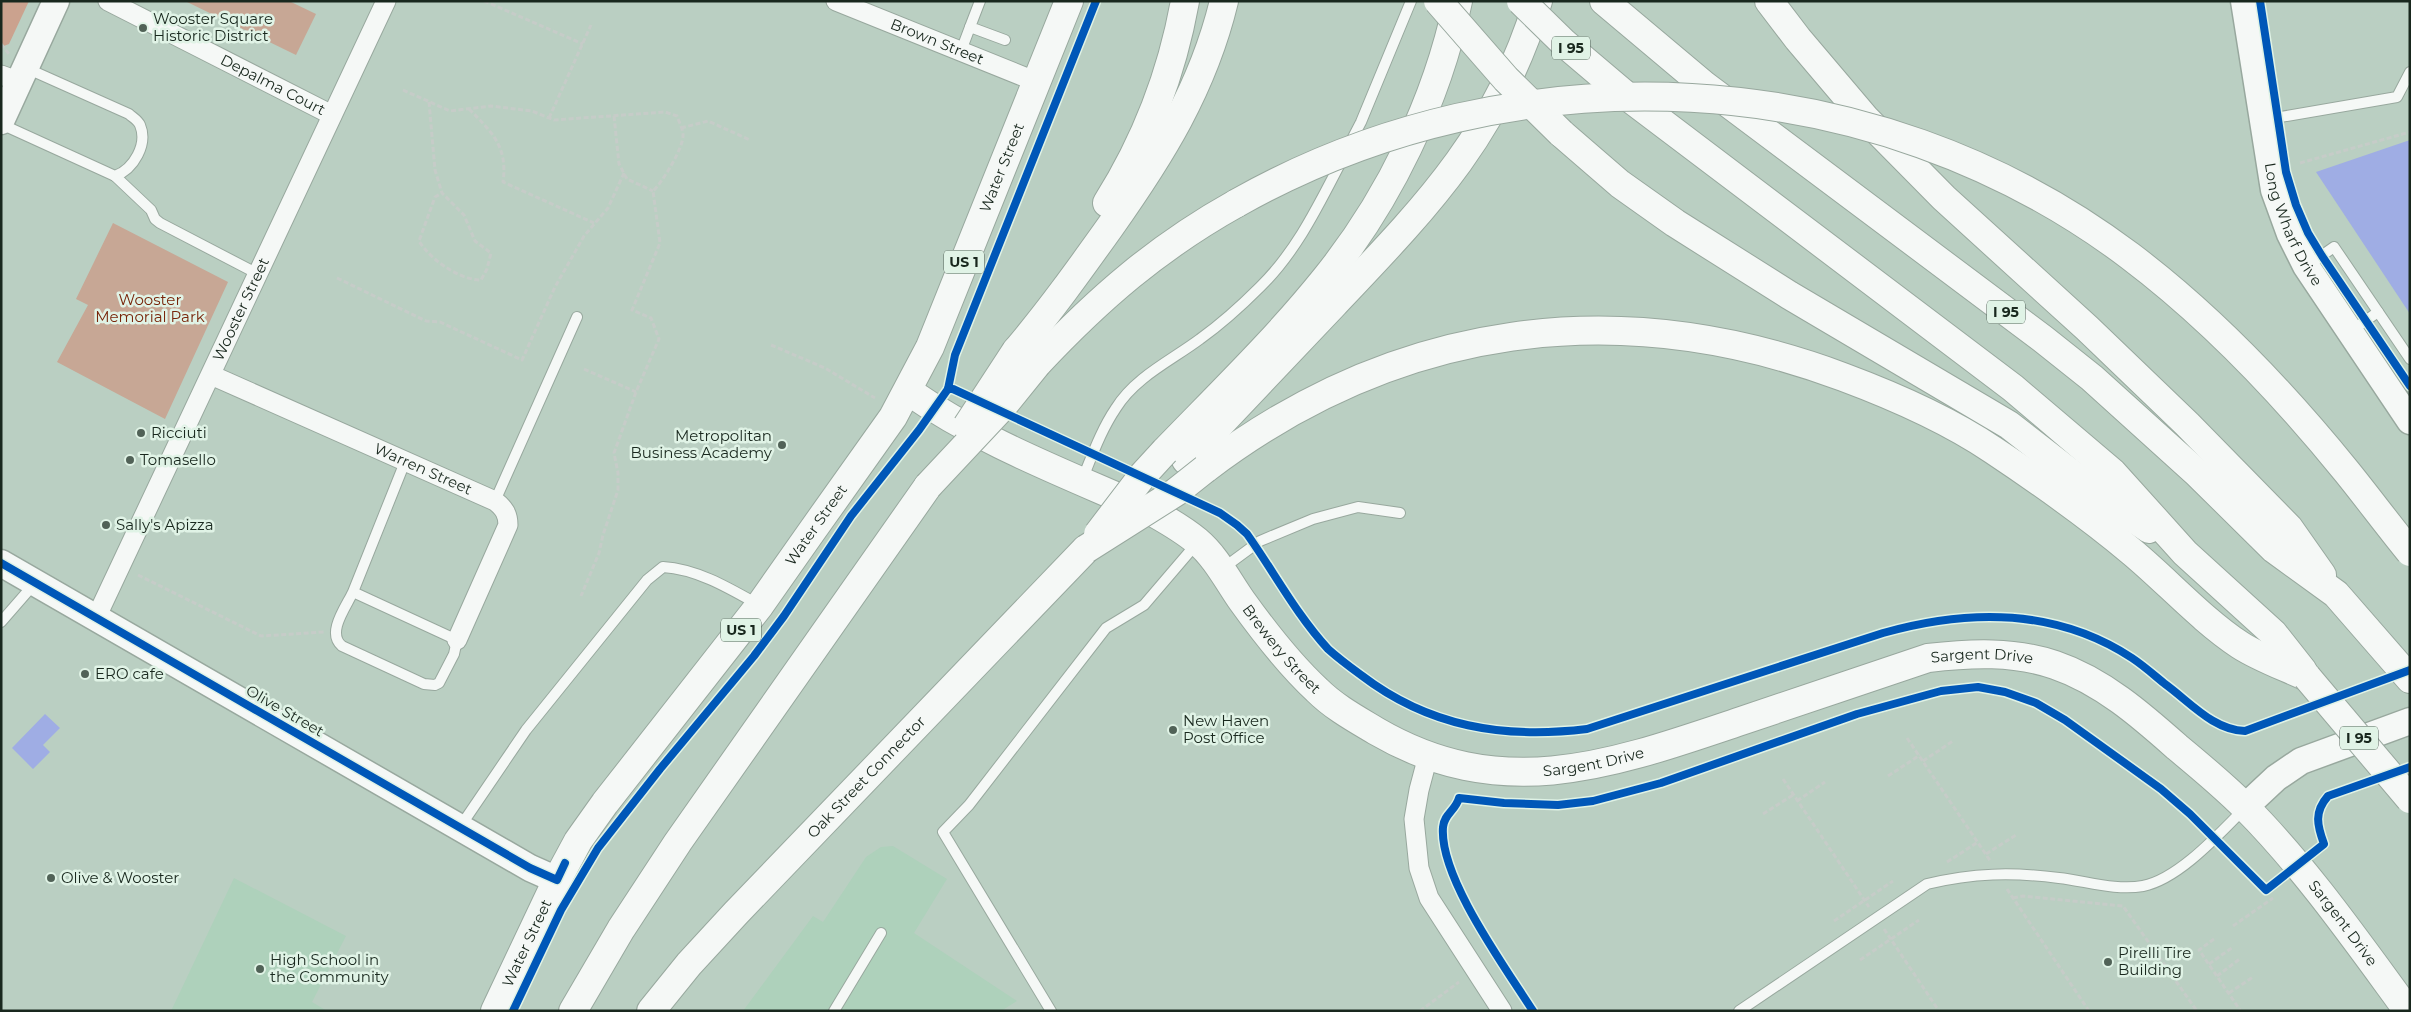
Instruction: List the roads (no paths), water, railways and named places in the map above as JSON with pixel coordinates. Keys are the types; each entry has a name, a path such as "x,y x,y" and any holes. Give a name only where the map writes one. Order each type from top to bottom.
{"main road":[{"name":"Water Street","path":"495,1011 557,880 578,841 605,803 760,605 874,444 908,391 930,347 1069,1"},
{"path":"1027,357 1046,292 1100,215 1138,148 1155,110 1172,59 1185,1"},
{"path":"573,1011 620,929 678,842 928,486 1003,406 1059,299 1154,165 1172,135 1202,72 1224,1"},
{"path":"1438,1 1506,79 1561,132 1620,184 1675,223 1782,292 2009,425 2053,457 2099,495 2185,553"},
{"path":"1086,549 1176,492 1185,460 1300,308 1343,255 1371,213 1392,176 1428,101 1443,57 1458,1"},
{"name":"I 95","path":"1521,1 1564,43 1623,93 2020,394 2112,473 2185,553 2273,633 2307,677 2410,799"},
{"path":"1185,460 1437,192 1481,131 1500,98 1518,61 1538,1"},
{"name":"I 95","path":"1604,1 1659,49 2078,366 2196,472 2274,549 2341,600 2410,679"},
{"path":"1769,1 1865,118 1944,198 2165,403 2289,528 2341,600"},
{"path":"1027,357 1172,242 1237,202 1300,169 1368,142 1459,116 1539,102 1580,98 1662,96 1702,98 1774,107 1855,124 1937,151 1980,168 2061,211 2130,256 2173,291 2252,367 2311,429 2410,552"},
{"path":"1086,549 1143,475 1185,460 1269,424 1334,389 1424,354 1473,342 1539,332 1614,330 1653,332 1724,342 1798,361 1855,381 1906,403 1965,433 1989,447 2089,517 2241,646 2307,677"},
{"name":"Brewery Street","path":"908,391 934,409 972,430 1156,514 1198,542 1222,569 1280,652 1318,692 1353,718 1395,742 1428,756"},
{"name":"Oak Street Connector","path":"651,1011 730,919 1086,549"},
{"name":"Sargent Drive","path":"1428,756 1467,767 1528,772 1567,770 1614,761 1928,658 1981,653 2008,655 2055,665 2091,681 2139,713 2245,807 2342,922 2408,1011"}],"street":[{"path":"1,123 14,70 56,1"},
{"name":"Depalma Court","path":"108,1 332,115"},
{"name":"Wooster Street","path":"96,618 386,1"},
{"name":"Brown Street","path":"836,1 1037,82"},
{"name":"Long Wharf Drive","path":"2244,1 2274,190 2290,234 2306,266 2350,332 2406,406"},
{"name":"Warren Street","path":"211,375 496,501"},
{"path":"457,640 508,525 508,516 496,501"},
{"name":"Olive Street","path":"1,563 530,868 557,880"},
{"path":"2245,807 2276,778 2302,761 2410,721"},
{"path":"1428,756 1418,790 1414,820 1419,868 1429,898 1502,1011"}],"lane":[{"path":"961,51 980,1"},
{"path":"1082,481 1100,436 1116,407 1139,382 1202,338 1261,286 1288,254 1314,215 1361,122 1411,1"},
{"path":"970,28 1005,40"},
{"path":"14,70 128,114 139,123 143,140 137,155 132,166 115,176"},
{"path":"2262,120 2397,97 2410,72"},
{"path":"1,123 115,176 151,210 155,219 160,223 258,274"},
{"path":"2306,266 2334,247 2410,359"},
{"path":"2350,332 2378,312"},
{"path":"496,501 577,318"},
{"path":"353,592 457,640 454,654 442,679 435,686 430,686 342,646 336,641 334,632 353,592 405,462"},
{"path":"1222,569 1260,541 1312,519 1358,507 1400,512"},
{"path":"1051,1011 943,832 969,805 1106,628 1144,605 1198,542"},
{"path":"460,827 526,730 562,683 646,580 663,566 682,568 729,588 760,605"},
{"path":"1,622 35,582"},
{"path":"1739,1011 1927,884 1958,877 1998,873 2061,878 2110,886 2143,886 2170,874 2188,861 2245,807"},
{"path":"834,1011 881,933"}],"water":[{"path":"2410,140 2410,314 2316,172"},
{"path":"45,714 60,728 43,745 50,752 33,769 12,748"}],"place":[{"name":"Wooster Square Historic District","path":"143,28"},
{"name":"Ricciuti","path":"141,433"},
{"name":"Metropolitan Business Academy","path":"782,445"},
{"name":"Tomasello","path":"130,460"},
{"name":"Sally's Apizza","path":"106,525"},
{"name":"ERO cafe","path":"85,674"},
{"name":"New Haven Post Office","path":"1173,730"},
{"name":"Olive & Wooster","path":"51,878"},
{"name":"Pirelli Tire Building","path":"2108,962"},
{"name":"High School in the Community","path":"260,969"}],"park label":[{"name":"Wooster Memorial Park","path":"150,308"}]}
